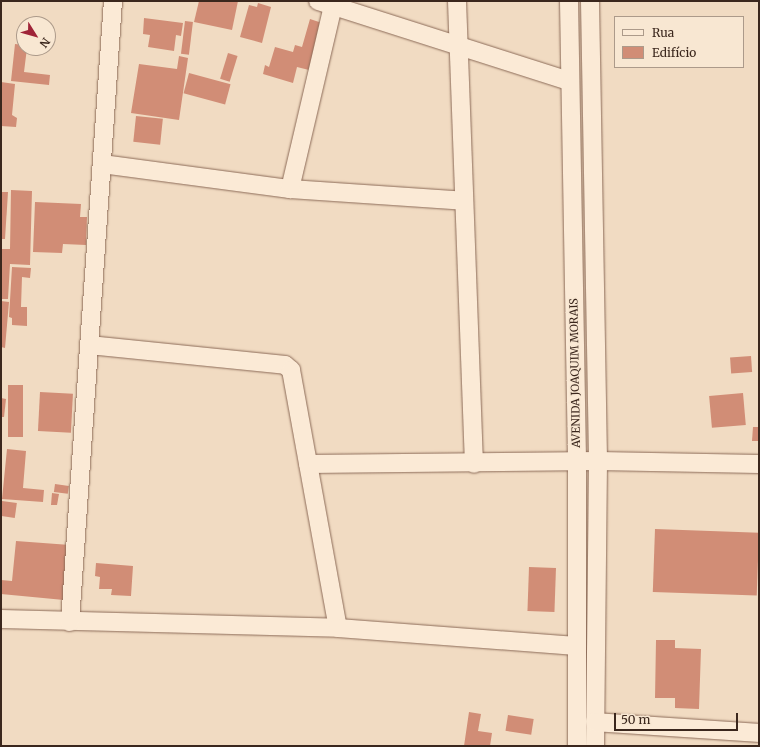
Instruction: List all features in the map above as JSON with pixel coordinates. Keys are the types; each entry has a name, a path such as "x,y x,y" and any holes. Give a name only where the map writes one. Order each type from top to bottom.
{"street":[{"path":"70,622 113,1"},
{"path":"457,1 474,464"},
{"name":"AVENIDA JOAQUIM MORAIS","path":"569,1 569,81 577,463 577,746"},
{"name":"AVENIDA JOAQUIM MORAIS","path":"590,1 598,461 595,746"},
{"path":"290,189 329,3 569,81"},
{"path":"102,164 290,189 464,202"},
{"path":"89,345 285,365 290,370 338,628"},
{"path":"308,464 577,463 598,461 759,464"},
{"path":"1,619 338,628 576,646"},
{"path":"595,722 759,733"}],"building":[{"path":"199,1 238,1 232,30 194,22"},
{"path":"258,3 271,7 262,43 240,37 249,5 257,7"},
{"path":"144,18 183,23 181,36 176,35 174,51 148,47 150,35 143,34"},
{"path":"310,19 322,23 309,70 297,67 293,83 263,74 265,65 269,67 275,47 293,52 295,45 302,47"},
{"path":"185,21 193,22 189,55 181,54"},
{"path":"15,44 16,56 26,56 24,72 50,75 49,85 11,81"},
{"path":"228,53 238,56 230,82 220,79"},
{"path":"179,56 188,58 179,120 131,113 139,64 177,69"},
{"path":"189,73 231,84 225,104 184,93"},
{"path":"1,82 15,84 12,115 17,118 16,127 1,126"},
{"path":"136,116 163,119 160,145 133,142"},
{"path":"11,190 32,191 30,265 10,264 8,299 1,299 1,249 10,249"},
{"path":"1,192 8,192 5,239 1,239"},
{"path":"35,202 81,204 80,217 87,217 86,245 63,244 62,253 33,252"},
{"path":"12,267 31,268 30,278 22,277 21,307 27,307 27,326 12,325 12,318 9,317"},
{"path":"1,301 9,302 5,348 1,347"},
{"path":"751,356 752,372 731,373 730,357"},
{"path":"8,385 23,385 23,437 8,437"},
{"path":"40,392 73,394 71,433 38,431"},
{"path":"743,393 746,425 712,428 709,396"},
{"path":"1,398 6,399 4,417 1,417"},
{"path":"753,427 759,427 759,441 752,441"},
{"path":"7,449 26,451 23,488 44,490 43,502 2,499"},
{"path":"55,484 69,486 68,494 54,492"},
{"path":"52,493 59,494 57,505 51,505"},
{"path":"2,501 17,503 15,518 1,516"},
{"path":"655,529 759,533 757,596 653,592"},
{"path":"16,541 70,545 64,600 1,594 1,580 12,581"},
{"path":"96,563 133,566 131,596 111,595 112,589 99,589 100,577 95,576"},
{"path":"529,567 556,568 554,612 527,611"},
{"path":"656,640 675,640 675,648 701,649 699,709 675,708 675,698 655,698"},
{"path":"469,712 481,714 478,731 492,733 490,746 464,746"},
{"path":"508,715 534,719 531,735 505,731"}]}
